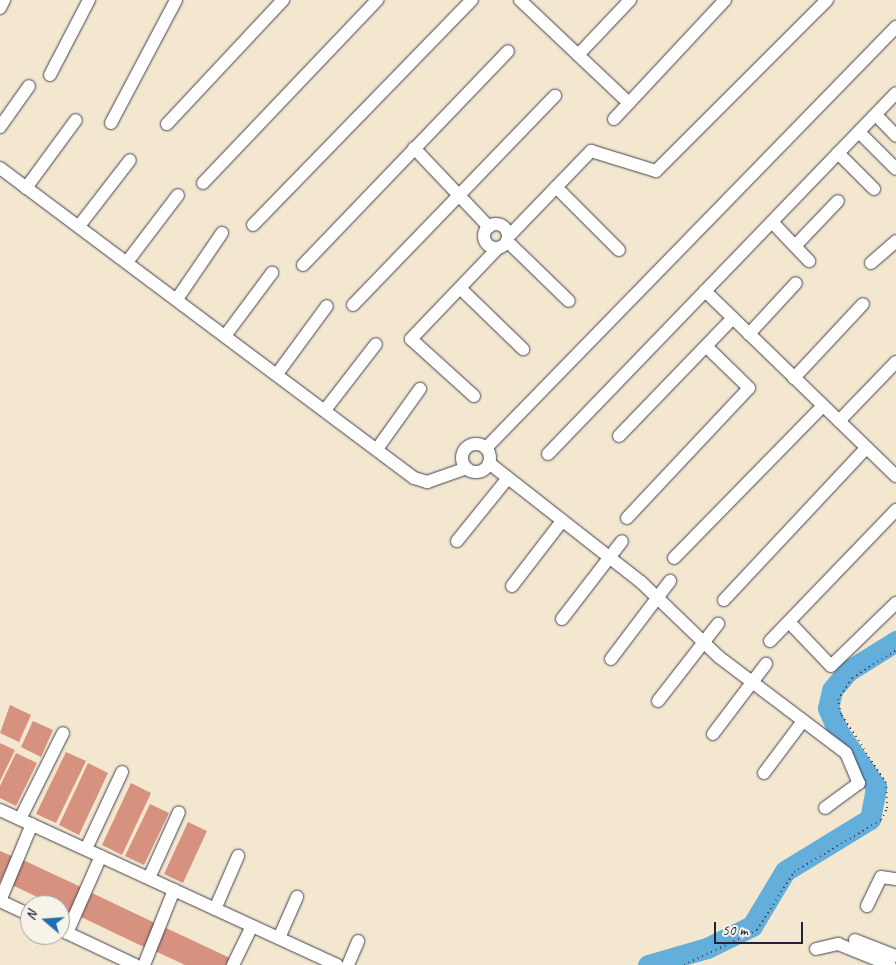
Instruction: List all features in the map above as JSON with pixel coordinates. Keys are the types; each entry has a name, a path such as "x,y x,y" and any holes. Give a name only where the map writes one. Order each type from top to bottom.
{"street":[{"path":"0,8 4,0"},
{"path":"50,75 89,0"},
{"path":"111,123 176,0"},
{"path":"260,25 274,0"},
{"path":"167,124 283,0"},
{"path":"203,183 377,0"},
{"path":"253,225 472,0"},
{"path":"578,55 630,0"},
{"path":"614,119 725,0"},
{"path":"474,396 411,339 591,151 656,171 827,0"},
{"path":"529,3 578,55 629,103"},
{"path":"467,468 462,459 468,447 486,448 896,26"},
{"path":"302,265 508,52"},
{"path":"0,127 29,86"},
{"path":"353,305 460,197 555,96"},
{"path":"548,454 876,114 894,99"},
{"path":"876,114 896,136"},
{"path":"26,188 76,120"},
{"path":"859,132 896,169"},
{"path":"414,148 489,227 503,227 504,242"},
{"path":"838,153 874,189"},
{"path":"79,226 130,160"},
{"path":"0,168 326,410 414,478 427,482 467,468 480,471 489,464"},
{"path":"556,188 619,250"},
{"path":"127,262 178,195"},
{"path":"795,246 838,201"},
{"path":"772,222 809,261"},
{"path":"489,227 486,241 504,242 569,301"},
{"path":"177,299 222,233"},
{"path":"871,263 896,241"},
{"path":"225,336 272,273"},
{"path":"749,334 796,284"},
{"path":"460,288 523,349"},
{"path":"705,291 896,476"},
{"path":"794,378 863,304"},
{"path":"277,374 326,306"},
{"path":"618,436 733,318"},
{"path":"326,410 376,344"},
{"path":"627,518 749,388 706,346"},
{"path":"838,421 896,362"},
{"path":"377,449 420,389"},
{"path":"674,558 824,406"},
{"path":"486,448 489,464 609,558 752,683 846,753 859,776 857,788 825,808"},
{"path":"724,600 866,448"},
{"path":"457,542 508,478"},
{"path":"770,641 790,623 896,510"},
{"path":"512,586 562,521"},
{"path":"562,619 622,541"},
{"path":"611,659 670,581"},
{"path":"790,623 831,666 896,603"},
{"path":"658,701 718,624"},
{"path":"713,734 766,664"},
{"path":"764,773 803,721"},
{"path":"20,910 0,901 26,822 63,733"},
{"path":"86,849 122,772"},
{"path":"0,810 280,938 320,962 337,965"},
{"path":"149,878 179,812"},
{"path":"70,919 101,856"},
{"path":"214,908 238,856"},
{"path":"867,906 881,877 896,879"},
{"path":"144,965 174,890"},
{"path":"280,938 297,897"},
{"path":"233,965 252,926"},
{"path":"70,934 135,965"},
{"path":"855,940 896,956"},
{"path":"348,965 358,941"},
{"path":"816,949 838,944 890,965"}],"building":[{"path":"10,705 31,715 19,742 0,733"},
{"path":"33,721 53,730 41,757 21,747"},
{"path":"0,743 15,750 0,781"},
{"path":"66,752 86,761 56,823 36,814"},
{"path":"16,753 37,763 16,806 0,798 0,786"},
{"path":"88,763 108,773 79,835 59,825"},
{"path":"131,783 151,793 122,855 102,845"},
{"path":"150,804 169,813 144,865 125,856"},
{"path":"188,822 207,831 183,883 164,874"},
{"path":"0,851 12,856 0,883"},
{"path":"21,859 83,888 71,913 70,895 33,895 10,884"},
{"path":"92,893 155,923 144,947 81,917"},
{"path":"166,928 230,958 226,965 185,965 155,951"}],"waterway":[{"path":"648,965 707,948 752,926 785,871 870,819 876,787 839,733 828,708 832,690 848,671 896,641"}]}
